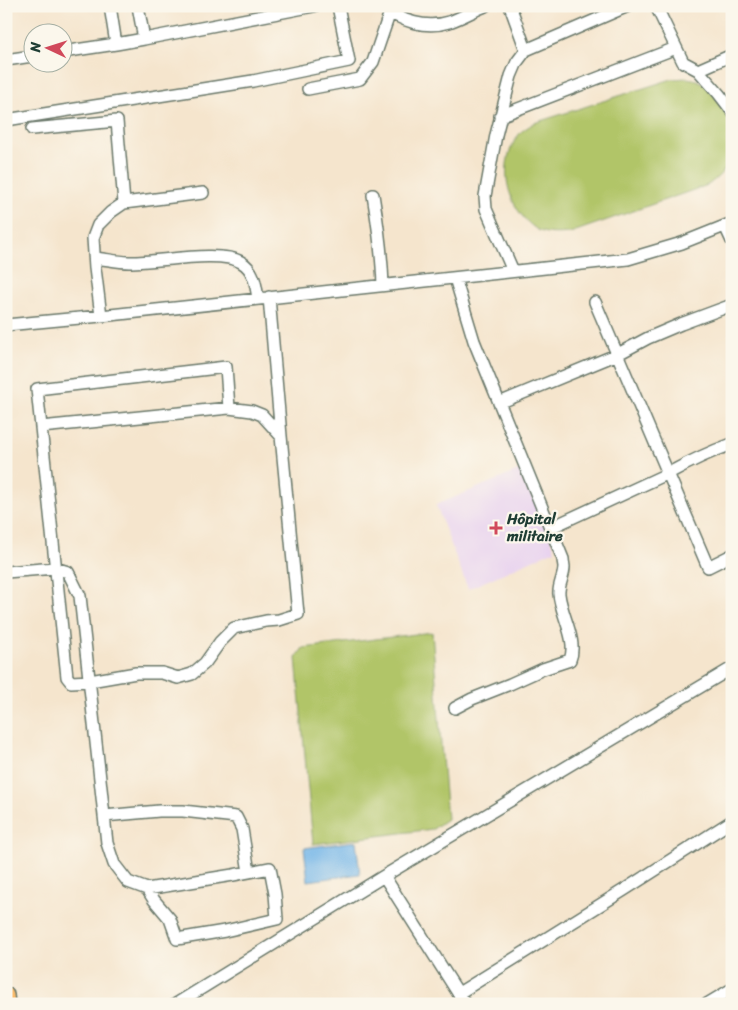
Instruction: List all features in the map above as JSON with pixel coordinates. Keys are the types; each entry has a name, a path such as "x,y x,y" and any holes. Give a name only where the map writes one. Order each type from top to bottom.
{"main road":[{"path":"6,995 7,1004"}],"street":[{"path":"110,6 116,44"},
{"path":"138,6 144,39"},
{"path":"72,51 144,39 314,6"},
{"path":"6,120 253,81 349,61 338,6"},
{"path":"308,89 360,79 373,62 386,9 403,19 418,24 439,24 485,6"},
{"path":"510,6 526,50"},
{"path":"513,271 486,209 485,196 500,116 511,76 517,62 526,50 628,6"},
{"path":"656,6 683,62 698,70 732,112"},
{"path":"500,116 676,48"},
{"path":"698,70 732,54"},
{"path":"6,60 22,58"},
{"path":"32,129 117,121 124,203"},
{"path":"101,316 93,238 98,225 111,212 124,203 203,193"},
{"path":"373,196 382,262 383,285"},
{"path":"6,325 628,259 682,244 728,224 732,242"},
{"path":"95,258 129,262 224,257 240,261 255,280 263,298 281,436 298,614 279,620 234,628 220,642 205,663 192,674 178,678 162,673 136,673 90,682 71,682 67,677 37,389 226,367 229,408"},
{"path":"455,708 543,669 570,660 572,653 572,642 559,594 559,585 564,568 563,559 474,341 456,278"},
{"path":"596,302 708,567 732,555"},
{"path":"499,403 618,354 648,338 681,324 732,305"},
{"path":"41,427 229,408 252,411 262,415 281,436"},
{"path":"550,528 732,444"},
{"path":"6,572 55,568 68,572 80,596 107,844 114,864 128,882 148,889 270,868 277,919 225,931 176,939 170,919 154,900 148,889"},
{"path":"176,1004 384,876 732,668"},
{"path":"104,816 159,811 183,811 236,817 242,829 249,872"},
{"path":"459,993 732,821"},
{"path":"384,876 466,1004"},
{"path":"707,1004 732,989"}],"shaded area":[{"name":"Hôpital militaire","path":"523,469 555,550 468,589 436,505"}],"green space":[{"path":"672,79 695,79 708,87 722,104 730,126 732,149 730,159 724,171 715,180 708,185 570,233 544,232 536,229 525,220 511,196 507,170 508,156 513,144 522,131 534,123"},
{"path":"432,632 447,819 433,829 313,844 296,658 303,648"}],"water":[{"path":"356,841 360,874 308,881 304,848"}],"place":[{"name":"Hôpital militaire","path":"496,528"}]}
